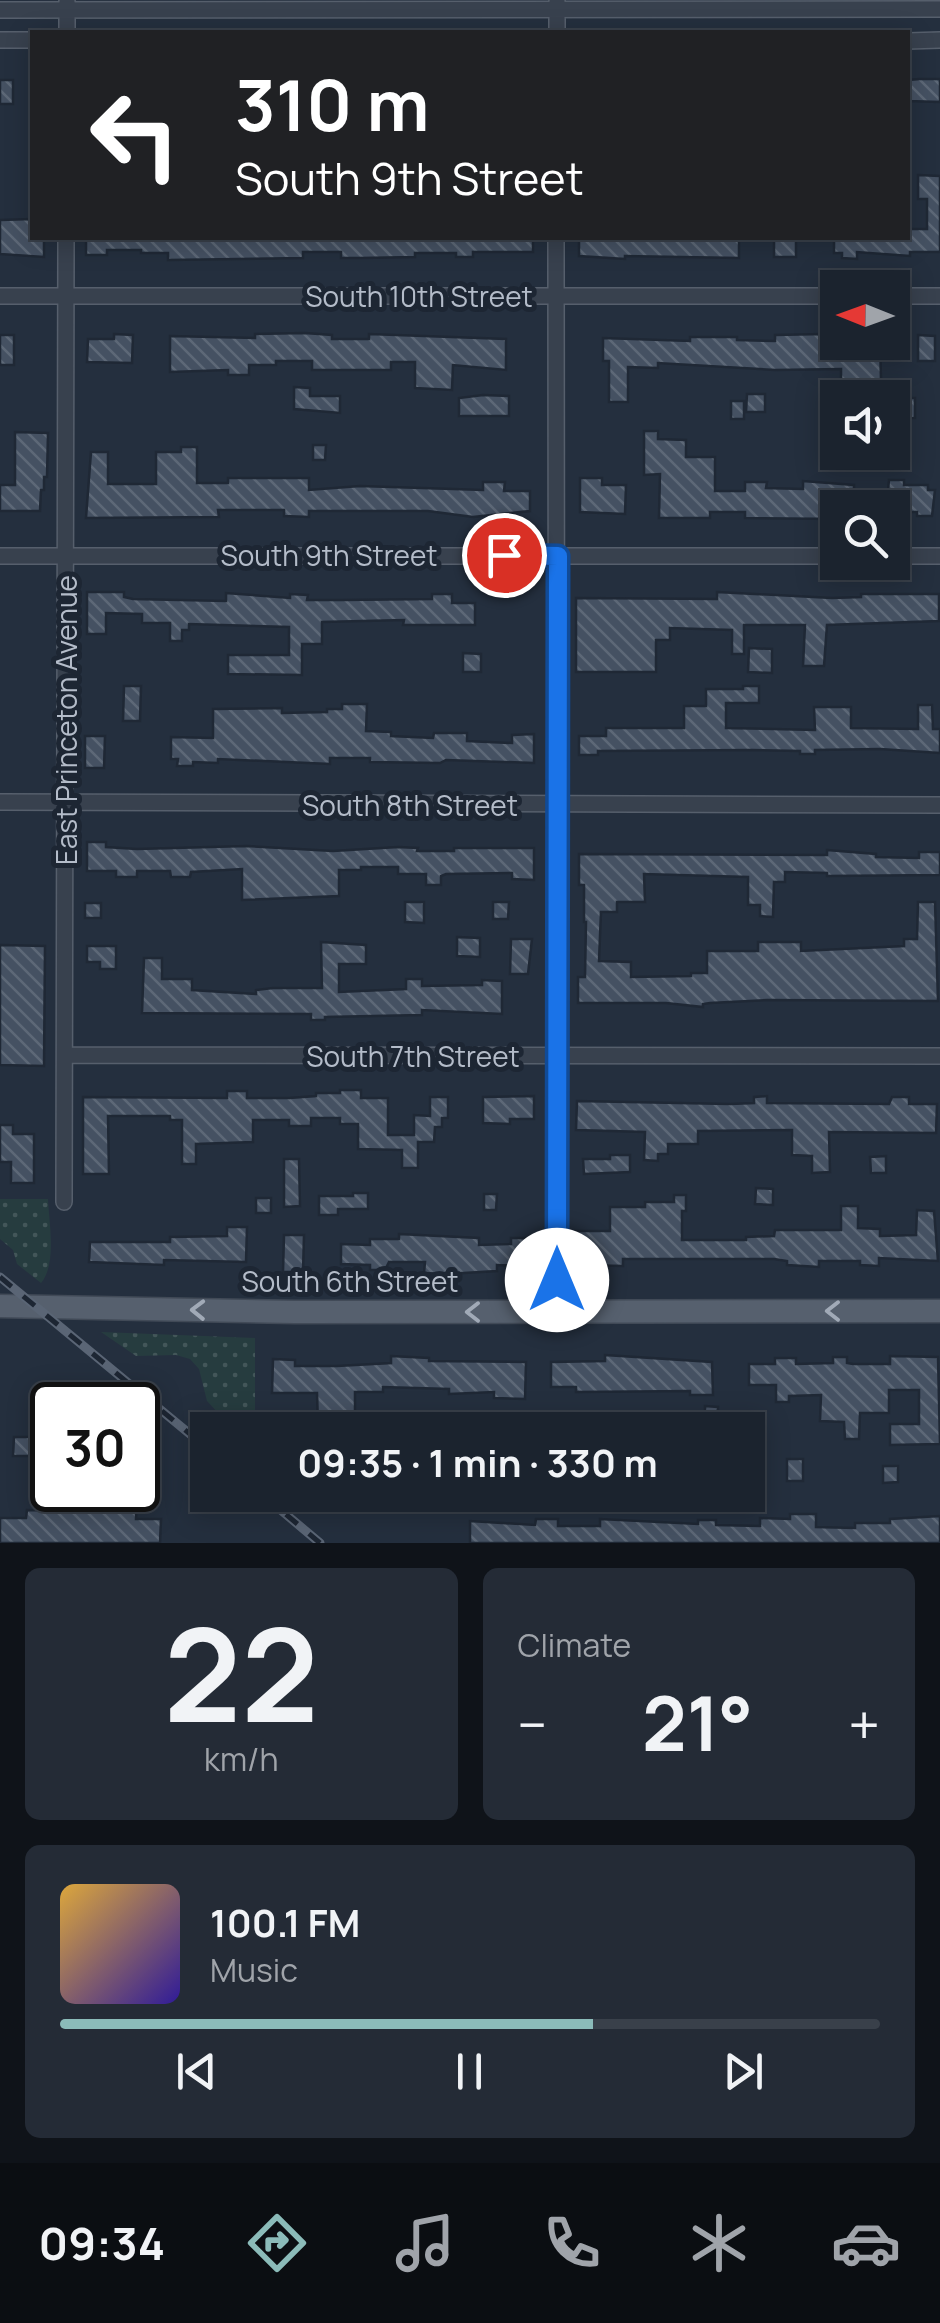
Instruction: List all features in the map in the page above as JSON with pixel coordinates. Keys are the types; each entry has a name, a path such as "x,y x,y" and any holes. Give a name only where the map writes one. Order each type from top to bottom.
{"main road":[{"name":"South 6th Street","path":"0,1306 557,1312 940,1310"}],"street":[{"path":"0,10 67,5 940,9"},
{"path":"0,40 30,40"},
{"path":"910,41 940,40"},
{"name":"East Princeton Avenue","path":"64,1202 66,240"},
{"path":"556,240 557,1312"},
{"name":"South 10th Street","path":"0,296 820,296"},
{"path":"910,296 940,296"},
{"name":"South 9th Street","path":"0,556 820,556"},
{"path":"910,556 940,556"},
{"name":"South 8th Street","path":"0,802 940,805"},
{"name":"South 7th Street","path":"65,1055 940,1056"}],"green space":[{"path":"0,1199 48,1199 51,1254 41,1283 17,1264 13,1250 0,1239"},
{"path":"101,1332 255,1338 255,1412 217,1412 207,1401 199,1369 190,1359 176,1355 136,1356"}],"building":[{"path":"940,79 940,102 910,101 910,80"},
{"path":"0,80 13,80 13,104 0,104"},
{"path":"918,175 940,176 940,252 910,252 910,256 857,252 857,259 834,253 834,240 910,240 910,229 927,229 927,199 918,199"},
{"path":"30,219 30,240 44,240 44,257 0,254 0,220"},
{"path":"86,240 533,240 533,252 473,252 473,257 415,253 415,257 341,258 341,252 303,252 303,258 168,260 168,253 141,250 107,250 107,255 86,255"},
{"path":"579,240 739,240 739,258 579,256"},
{"path":"774,240 796,240 796,257 774,257"},
{"path":"114,334 133,335 132,363 87,362 88,339 114,339"},
{"path":"255,334 332,335 332,339 369,339 369,334 506,339 506,370 453,365 452,390 415,388 415,362 391,362 391,370 312,370 312,361 276,361 276,365 249,365 249,375 228,375 228,370 170,372 170,336 255,338"},
{"path":"820,334 820,360 880,360 881,380 841,380 841,369 775,370 658,363 658,368 628,367 628,402 609,402 609,361 603,361 603,338 690,341 690,337 737,337 775,341 775,335"},
{"path":"0,335 14,335 14,365 0,365"},
{"path":"918,335 935,336 935,361 918,361"},
{"path":"294,387 310,388 310,396 340,396 340,413 294,409"},
{"path":"747,394 765,394 765,412 746,412"},
{"path":"509,396 509,416 459,416 459,398"},
{"path":"910,398 915,398 915,418 910,418"},
{"path":"731,401 744,401 744,419 731,419"},
{"path":"644,431 658,431 658,439 686,440 686,457 715,457 715,491 745,491 745,482 767,482 766,488 803,489 803,481 854,485 854,490 820,490 820,519 745,518 745,512 710,512 710,518 659,518 660,474 644,475"},
{"path":"15,432 48,433 47,477 41,490 40,511 0,511 0,485 15,485"},
{"path":"313,445 326,445 325,460 313,460"},
{"path":"181,447 197,447 197,483 228,483 228,478 309,478 309,490 360,486 483,490 483,482 505,482 504,491 530,491 530,511 473,517 428,511 309,511 309,517 284,516 284,510 218,510 219,517 86,518 91,452 108,452 108,484 156,484 156,452 181,452"},
{"path":"580,478 602,478 602,485 626,485 625,514 580,512"},
{"path":"889,480 904,480 904,485 928,485 928,490 935,490 932,516 917,516 917,512 910,512 910,490 888,490"},
{"path":"87,592 124,592 124,597 133,599 226,601 226,593 290,598 290,594 308,595 307,600 432,599 432,594 452,594 452,603 475,603 475,625 403,625 404,620 322,622 322,644 302,644 302,675 228,674 228,655 289,655 289,627 189,624 189,630 182,630 182,641 170,641 170,623 142,623 142,614 106,613 106,634 87,634"},
{"path":"717,592 832,598 939,594 939,621 827,625 824,666 803,666 805,625 744,625 744,654 732,654 732,630 670,628 670,640 656,640 656,672 576,672 576,598 717,599"},
{"path":"749,648 772,649 772,673 748,672"},
{"path":"463,653 481,654 481,672 463,672"},
{"path":"124,686 141,686 140,721 123,721"},
{"path":"759,686 759,703 726,703 726,728 815,730 814,707 851,707 851,728 918,729 918,705 932,705 933,729 940,729 940,753 880,749 815,750 815,754 752,750 598,751 598,755 579,755 579,736 606,736 606,728 684,728 684,706 706,706 706,689"},
{"path":"342,704 367,704 366,731 391,732 391,736 433,738 434,733 467,733 467,741 512,743 512,735 534,734 534,763 370,762 370,758 330,758 330,764 218,759 218,763 177,766 178,759 171,759 171,737 213,738 213,709 327,712 342,709"},
{"path":"85,736 105,736 104,768 85,768"},
{"path":"87,842 137,849 534,848 534,880 512,879 512,873 446,874 441,876 441,885 426,885 426,874 398,874 398,867 361,867 339,870 339,896 242,900 242,869 191,872 190,877 171,877 170,871 137,871 137,877 116,877 116,871 87,871"},
{"path":"827,850 919,858 919,852 940,852 940,875 827,876 785,872 785,882 774,882 773,917 760,916 760,905 748,905 748,877 644,874 645,902 617,902 617,912 601,912 599,961 631,962 631,977 691,976 707,973 707,951 758,951 758,942 801,942 801,951 904,946 904,939 917,939 918,902 935,902 938,1001 767,1000 710,1003 703,1007 578,1003 578,977 585,977 586,922 584,885 579,885 579,854 827,855"},
{"path":"405,902 424,902 424,923 405,922"},
{"path":"493,902 509,902 508,919 493,919"},
{"path":"85,903 101,903 101,918 85,918"},
{"path":"457,937 480,938 480,957 457,956"},
{"path":"511,939 532,939 528,974 510,974"},
{"path":"321,942 366,945 366,964 339,964 339,992 406,989 406,979 422,979 422,986 502,981 502,1014 422,1010 422,1015 311,1020 311,1014 142,1013 144,958 162,958 162,979 192,979 192,990 256,994 256,990 273,988 322,988"},
{"path":"0,945 45,946 44,1066 0,1065"},
{"path":"87,946 116,946 116,969 100,969 100,962 87,962"},
{"path":"361,1090 361,1098 388,1098 388,1135 414,1135 414,1115 430,1116 430,1097 448,1097 448,1118 442,1118 442,1127 435,1127 434,1142 418,1142 418,1168 402,1168 402,1150 358,1149 358,1124 340,1124 340,1118 311,1118 311,1126 289,1126 289,1120 253,1120 253,1142 196,1144 196,1164 182,1164 182,1120 170,1120 170,1116 108,1116 109,1174 83,1174 83,1097 227,1098 227,1091 247,1091 247,1098 289,1098"},
{"path":"534,1096 534,1119 510,1119 510,1124 483,1123 483,1097"},
{"path":"767,1096 767,1103 889,1104 892,1097 909,1097 909,1104 937,1104 936,1133 829,1132 830,1172 812,1173 812,1156 792,1155 792,1130 698,1131 698,1144 668,1144 668,1154 658,1154 658,1161 644,1160 645,1132 576,1130 577,1101 730,1104 754,1103 754,1097"},
{"path":"0,1125 13,1125 13,1134 34,1134 34,1183 11,1183 11,1162 0,1162"},
{"path":"610,1155 630,1155 630,1172 584,1174 583,1159 610,1159"},
{"path":"886,1156 886,1173 871,1173 870,1157"},
{"path":"284,1159 299,1159 300,1206 284,1207"},
{"path":"756,1188 773,1189 773,1205 755,1204"},
{"path":"368,1193 368,1209 338,1209 338,1215 319,1215 319,1196"},
{"path":"484,1194 497,1194 496,1210 484,1210"},
{"path":"674,1195 686,1195 682,1240 746,1240 774,1236 775,1230 841,1230 841,1206 858,1206 858,1228 880,1229 880,1236 916,1235 917,1210 934,1211 938,1261 879,1258 879,1266 860,1265 860,1261 819,1261 819,1267 787,1265 787,1261 774,1259 623,1259 623,1266 575,1265 575,1231 610,1231 610,1207 674,1202"},
{"path":"256,1198 271,1198 271,1213 256,1213"},
{"path":"227,1227 247,1227 246,1262 89,1262 90,1242 170,1242 170,1237 227,1236"},
{"path":"399,1234 479,1238 479,1245 511,1244 511,1238 532,1238 531,1266 497,1265 497,1271 447,1274 424,1273 425,1262 389,1262 385,1270 341,1264 341,1244 370,1245 370,1239 399,1239"},
{"path":"284,1235 304,1235 303,1272 283,1272"},
{"path":"605,1355 712,1362 713,1395 690,1395 690,1391 576,1392 576,1387 551,1387 551,1362 605,1361"},
{"path":"391,1356 429,1361 526,1362 525,1399 494,1398 494,1392 449,1394 449,1389 383,1387 383,1392 355,1392 355,1412 318,1412 317,1393 272,1393 273,1359 295,1360 295,1366 391,1363"},
{"path":"890,1356 938,1357 940,1444 890,1445 890,1424 919,1424 919,1390 889,1390 889,1413 860,1413 859,1439 845,1439 844,1422 820,1421 821,1395 789,1396 789,1402 776,1402 776,1385 749,1385 749,1364 775,1364 775,1358 796,1358 796,1364 833,1363 833,1357 847,1357 847,1363 853,1364 890,1364"},
{"path":"705,1406 718,1407 718,1412 705,1412"},
{"path":"14,1437 30,1437 30,1456 13,1456"},
{"path":"787,1459 803,1459 803,1481 787,1481"},
{"path":"883,1466 898,1466 898,1482 883,1483"},
{"path":"27,1510 136,1512 136,1519 161,1519 160,1543 0,1543 0,1518 26,1518"},
{"path":"790,1514 816,1514 816,1527 855,1528 855,1523 940,1516 940,1543 470,1543 470,1521 535,1525 536,1519 558,1519 558,1526 600,1526 600,1519 698,1524 698,1520 716,1520 716,1525 760,1526 760,1518 790,1519"}],"railway":[{"path":"0,1277 190,1434"},
{"path":"283,1512 320,1543"}],"route":[{"path":"504,555 558,556 557,1280"}]}
